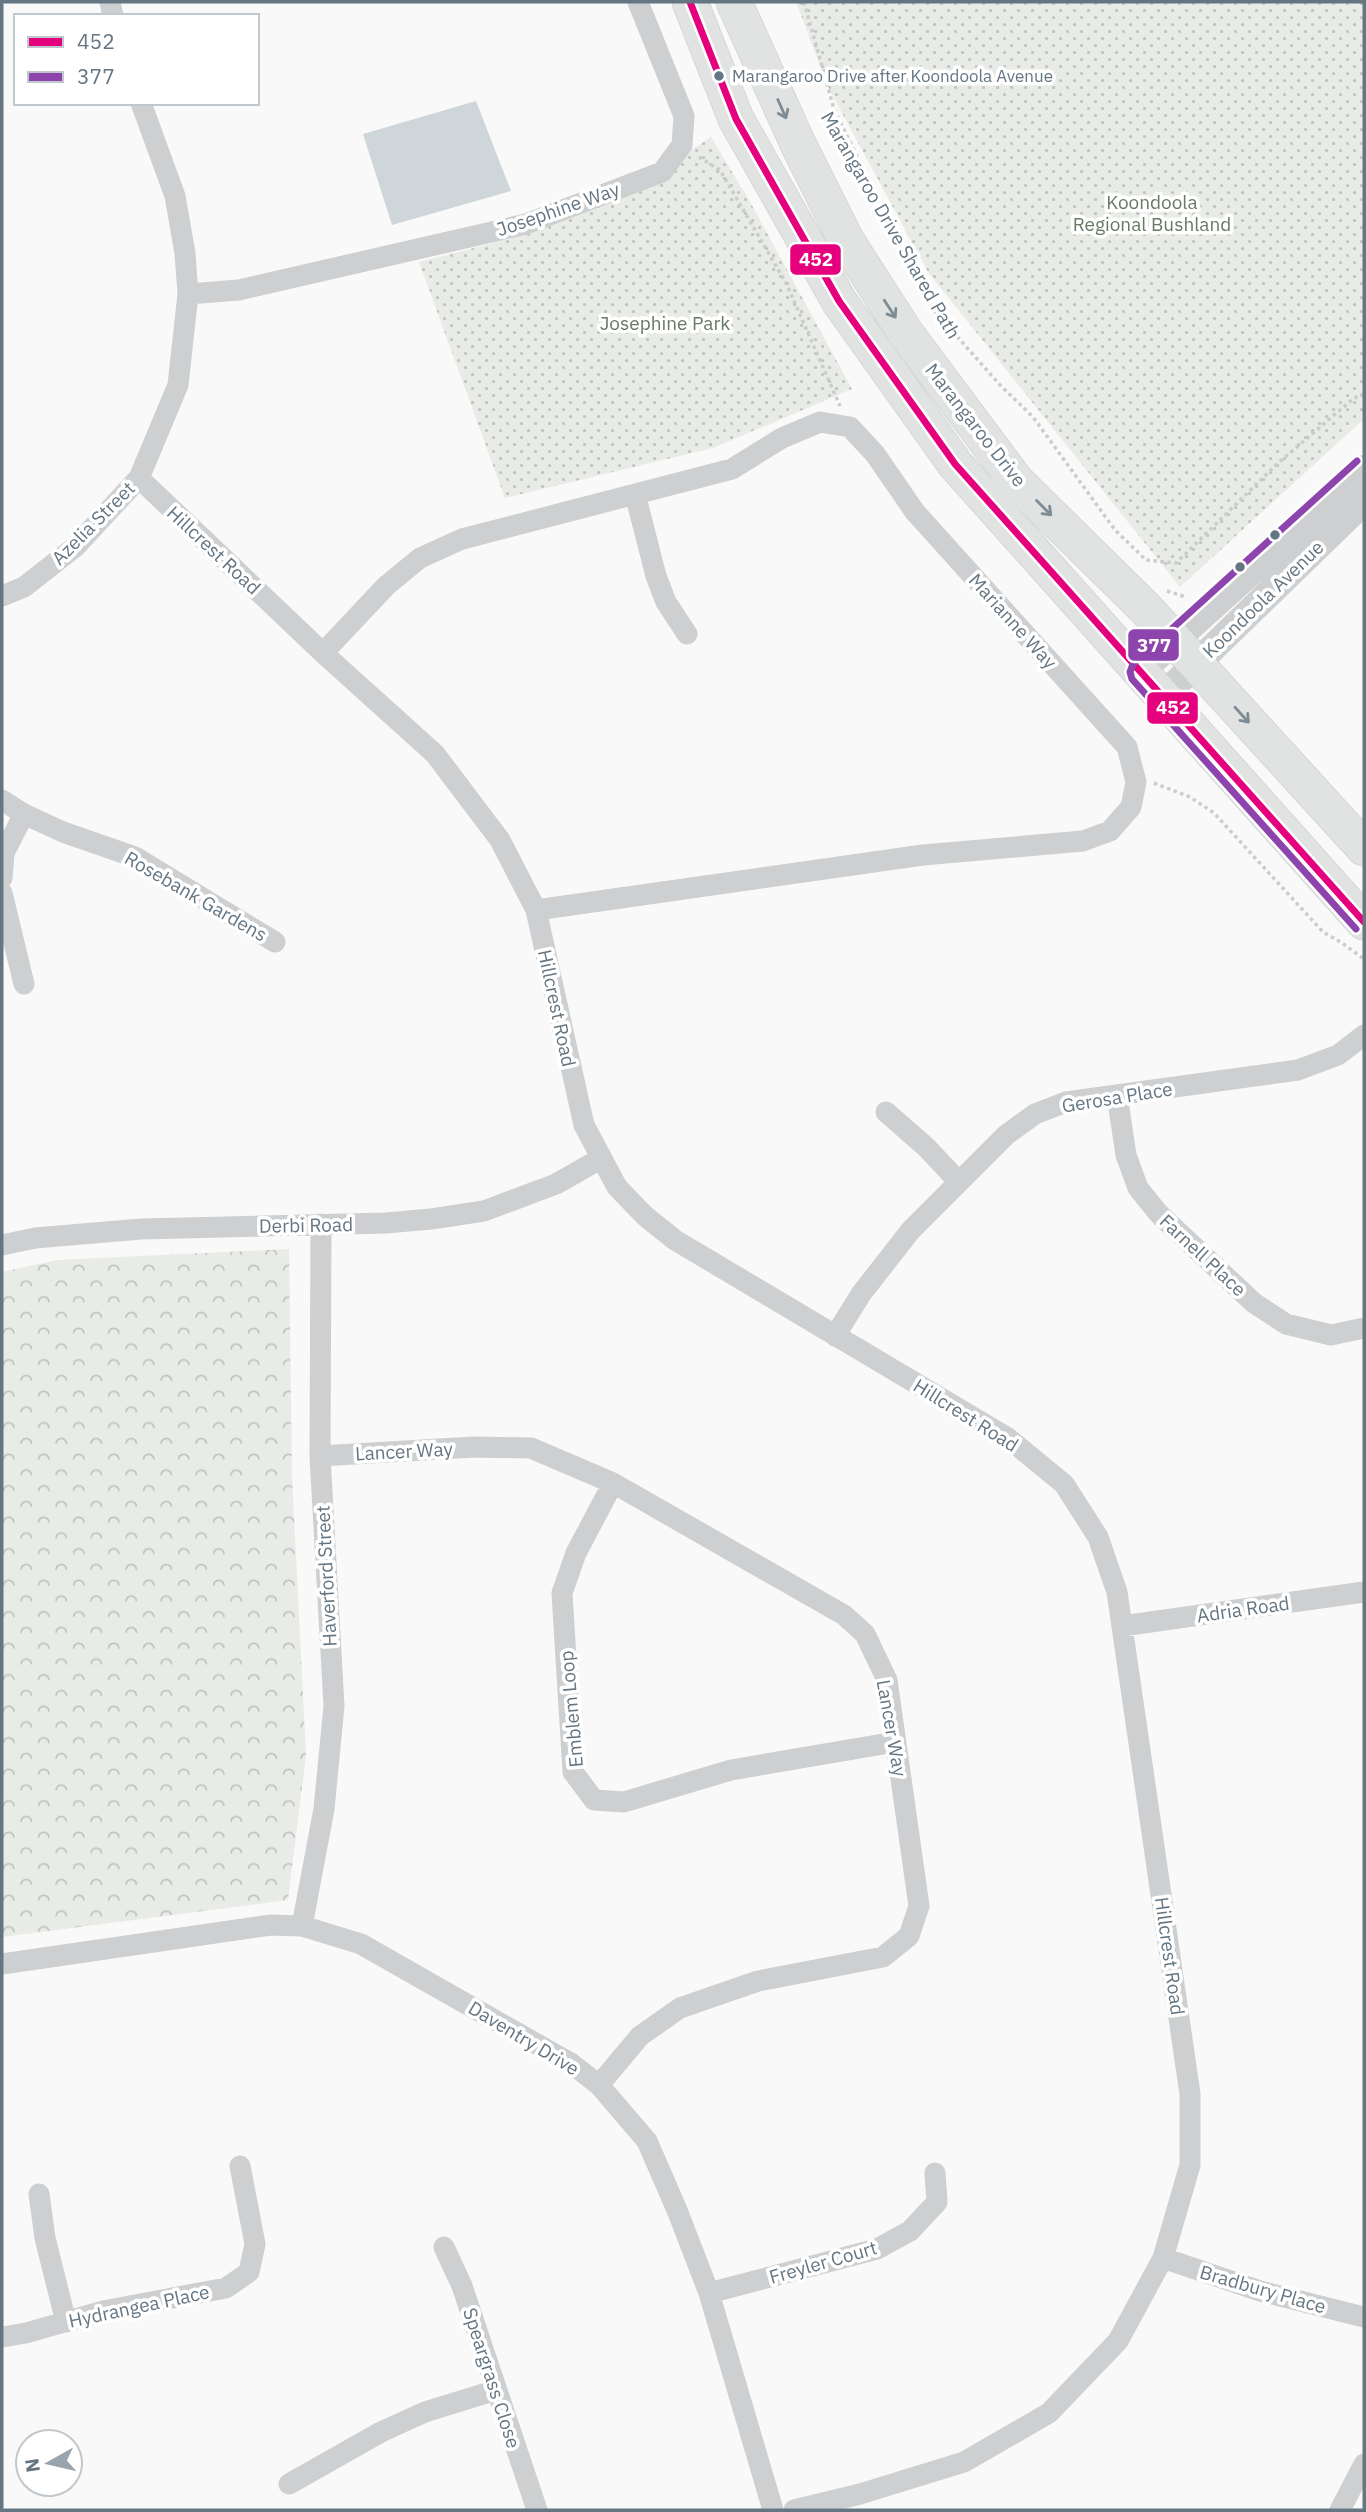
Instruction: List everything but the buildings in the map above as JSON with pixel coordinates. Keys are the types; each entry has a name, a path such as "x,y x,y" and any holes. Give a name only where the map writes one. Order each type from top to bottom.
{"main road":[{"name":"Marangaroo Drive","path":"690,2 736,119 839,301 955,464 1364,922"},
{"name":"Marangaroo Drive","path":"734,2 798,144 846,240 905,332 1016,481 1146,609 1364,848"}],"street":[{"path":"638,2 684,116 682,145"},
{"name":"Azelia Street","path":"2,596 24,587 75,547 139,478 178,385 188,294 186,253 175,196 142,105"},
{"name":"Josephine Way","path":"188,294 239,290 526,224 662,172 682,145"},
{"path":"323,653 386,586 420,558 462,539 732,469 782,438 820,422 849,427"},
{"name":"Marianne Way","path":"536,910 923,855 1083,842 1110,831 1131,807 1135,775 1127,747 915,512 875,454 849,427"},
{"name":"Koondoola Avenue","path":"1186,653 1203,615 1364,469"},
{"name":"Hillcrest Road","path":"139,478 323,653 435,754 500,840 536,910 583,1125 617,1187 645,1216 675,1240 1008,1438 1064,1483 1098,1537 1117,1592 1189,2094 1190,2165 1163,2258 1118,2342 1049,2413 964,2462 860,2494 794,2510"},
{"path":"635,494 656,576 666,602 687,634"},
{"name":"Koondoola Avenue","path":"1151,685 1364,501"},
{"name":"Rosebank Gardens","path":"2,800 24,814 63,832 135,857 275,942"},
{"path":"2,878 4,853 24,814"},
{"path":"2,893 24,984"},
{"name":"Gerosa Place","path":"835,1336 861,1294 911,1230 1006,1135 1035,1114 1066,1102 1298,1070 1338,1055 1364,1035"},
{"name":"Farnell Place","path":"1118,1095 1126,1155 1138,1188 1158,1214 1254,1303 1286,1324 1331,1335 1364,1328"},
{"path":"886,1112 926,1147 959,1182"},
{"name":"Derbi Road","path":"2,1245 35,1237 141,1229 386,1223 431,1219 484,1211 556,1184 600,1159"},
{"name":"Haverford Street","path":"302,1926 324,1809 334,1706 320,1456 321,1224"},
{"name":"Lancer Way","path":"320,1456 474,1447 531,1448 613,1483 845,1615 865,1634 887,1680 919,1906 909,1936 883,1957 758,1980 680,2008 640,2036 599,2085"},
{"name":"Emblem Loop","path":"613,1483 576,1553 562,1593 573,1772 594,1800 624,1802 731,1770 895,1742"},
{"name":"Adria Road","path":"1122,1626 1364,1591"},
{"name":"Daventry Drive","path":"2,1964 271,1925 302,1926 361,1944 572,2064 599,2085 647,2141 709,2293 773,2510"},
{"name":"Hydrangea Place","path":"2,2337 26,2333 103,2311 226,2288 249,2272 256,2244 240,2166"},
{"name":"Freyler Court","path":"709,2293 877,2249 910,2231 937,2202 935,2173"},
{"path":"39,2194 45,2238 66,2322"},
{"name":"Speargrass Close","path":"444,2247 462,2286 537,2510"},
{"name":"Bradbury Place","path":"1163,2258 1260,2291 1364,2317"},
{"path":"289,2484 392,2427 425,2412 495,2390"},
{"path":"1340,2510 1364,2464"}],"path":[{"path":"804,2 834,109 930,306 1001,386 1033,417 1115,530 1146,560 1176,563 1277,464 1354,398 1364,394"},
{"path":"682,145 720,170 786,283 849,427"},
{"path":"1162,590 1187,597 1203,615"},
{"path":"1135,775 1190,797 1214,813 1323,932 1364,959"}],"green space":[{"name":"Koondoola Regional Bushland","path":"796,2 1364,2 1364,419 1180,587 928,272 829,89"},
{"name":"Josephine Park","path":"711,137 749,200 852,389 713,448 505,498 419,262 525,235 668,180 690,151"},
{"path":"289,1249 292,1477 306,1755 288,1900 2,1937 2,1272 57,1260"}],"shaded area":[{"path":"476,101 511,191 392,225 363,134"}],"transit line":[{"name":"452","path":"690,2 736,119 839,301 955,464 1364,922"},
{"name":"377","path":"1356,929 1132,679 1130,672 1133,664 1357,461"}],"place":[{"name":"Marangaroo Drive after Koondoola Avenue","path":"719,76"}]}
